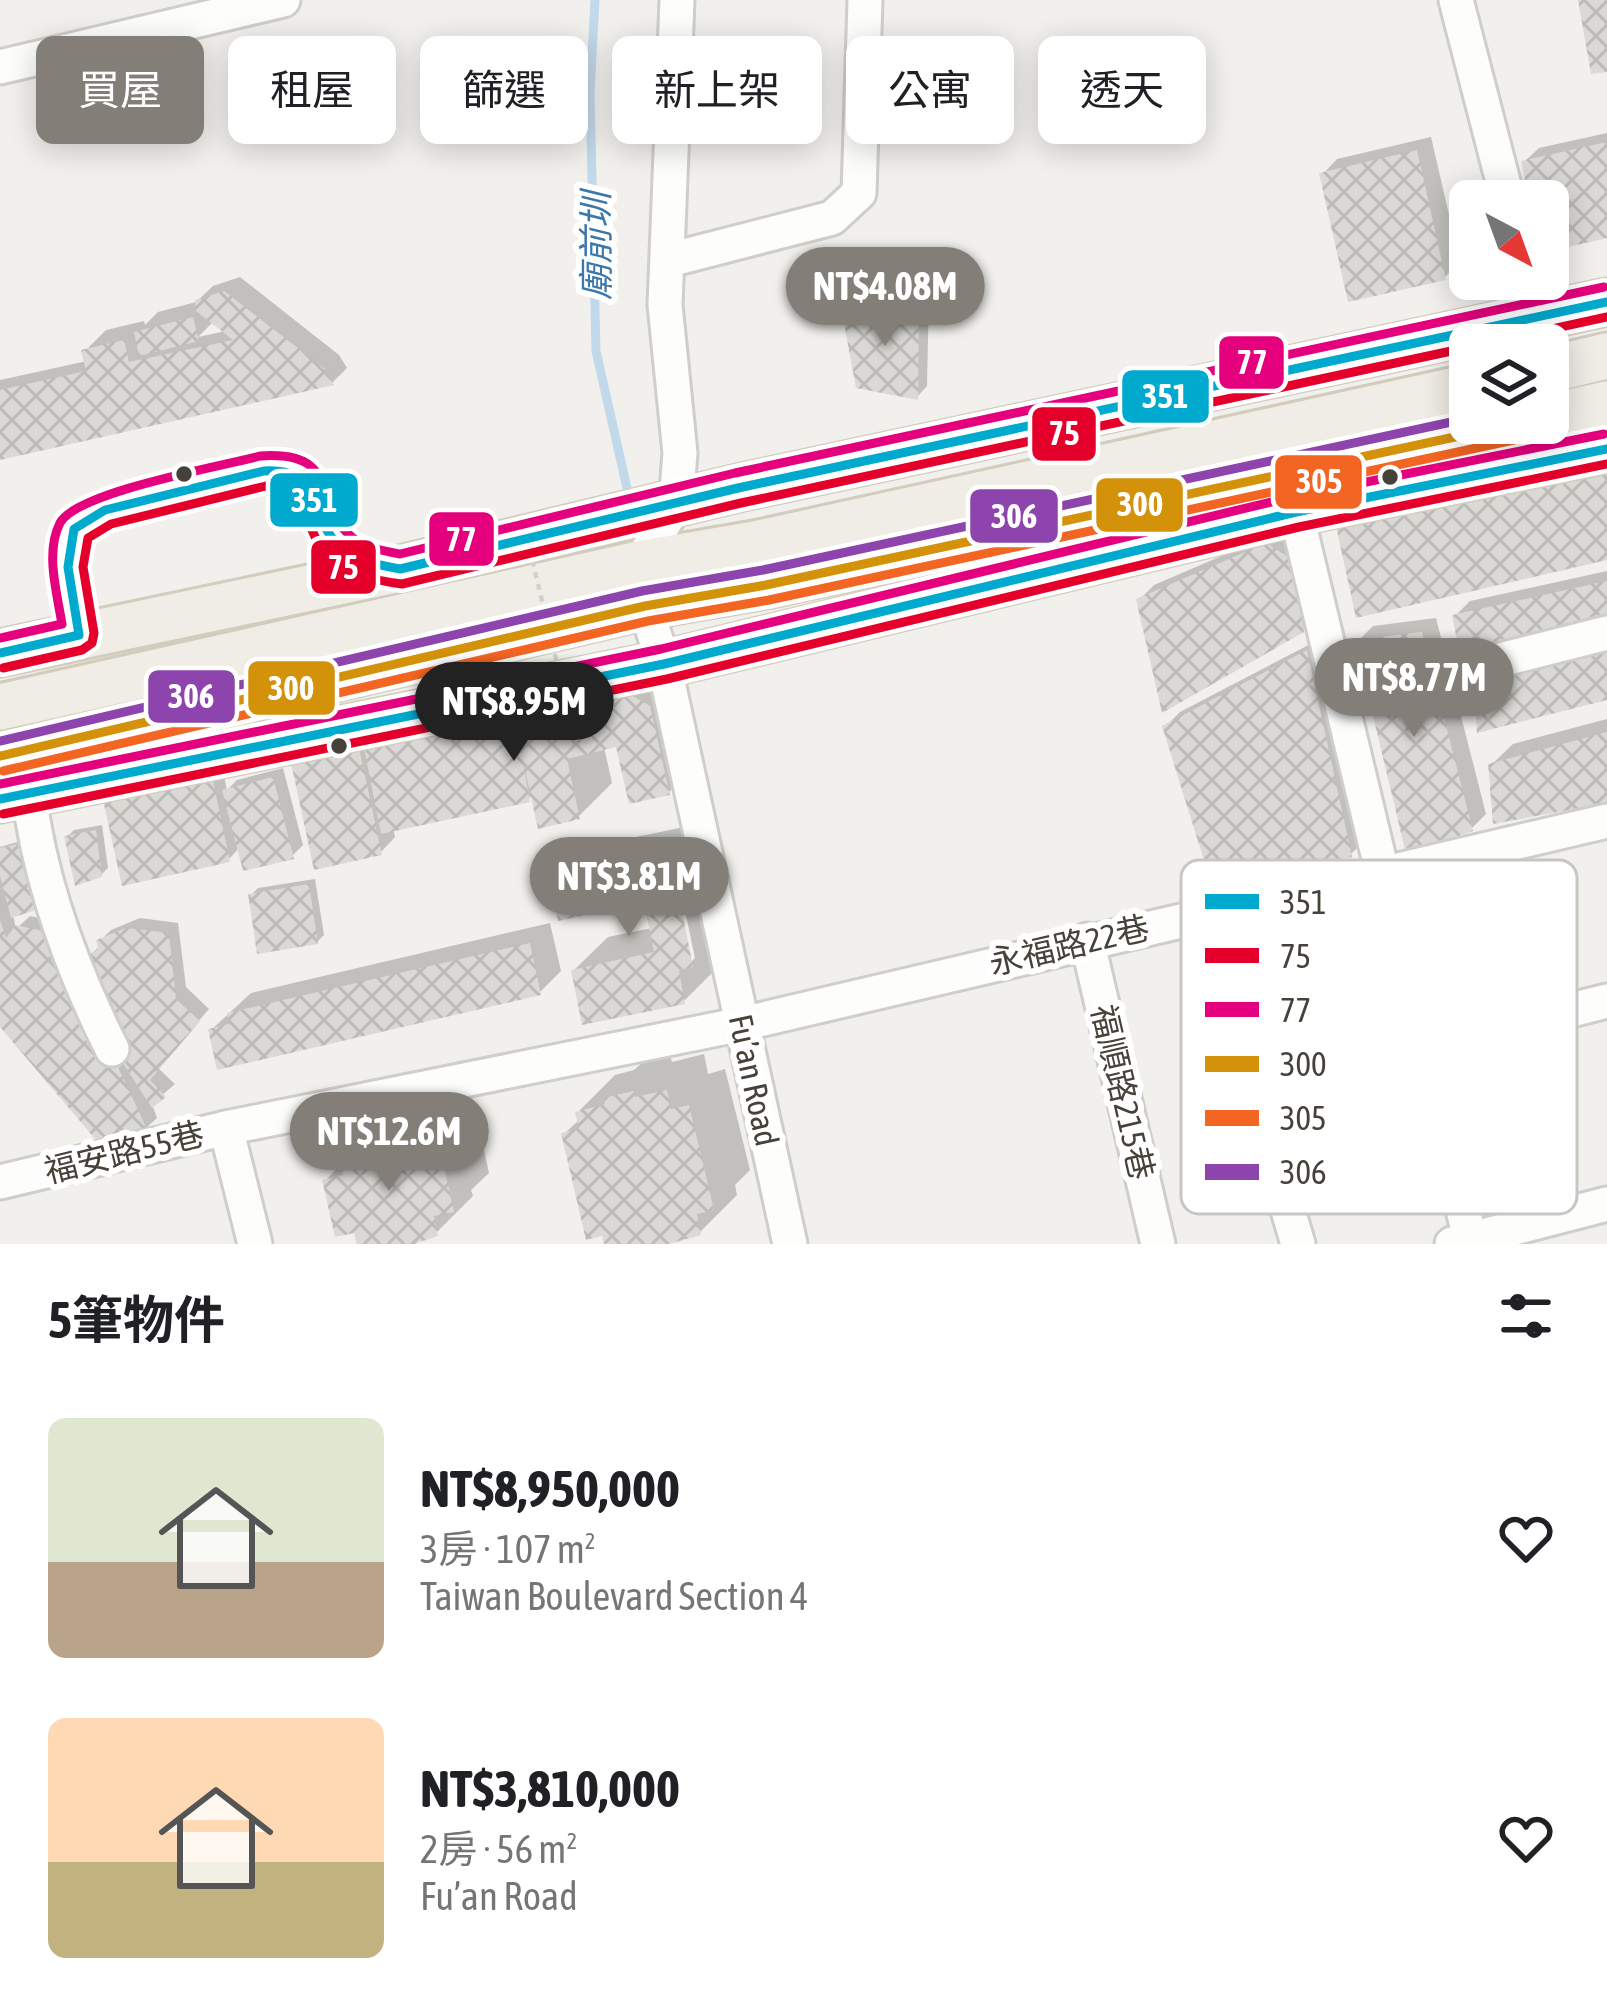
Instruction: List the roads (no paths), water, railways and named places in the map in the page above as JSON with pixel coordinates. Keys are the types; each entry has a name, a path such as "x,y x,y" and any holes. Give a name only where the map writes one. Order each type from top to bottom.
{"main road":[{"path":"0,652 400,569 1536,314 1607,302"},
{"path":"1569,365 1607,356"},
{"path":"0,756 642,585 755,544 1449,392"},
{"path":"1569,427 1607,404"},
{"path":"0,706 642,585 766,586 1498,444"},
{"path":"14,797 664,664 1296,512 1520,444"}],"street":[{"path":"0,68 283,0"},
{"path":"642,585 676,505 680,453 665,305 677,0"},
{"path":"669,260 832,218 859,193 865,0"},
{"path":"1456,0 1503,180"},
{"path":"79,635 68,567 74,529 105,510 264,471 285,471 305,481 331,536 344,549 372,564 400,569"},
{"path":"1296,512 1380,860"},
{"name":"Fu’an Road","path":"642,585 664,664 790,1244"},
{"path":"1476,666 1607,633"},
{"path":"14,797 33,833 75,976 112,1049"},
{"name":"永福路22巷","path":"1439,860 1607,821"},
{"name":"永福路22巷","path":"742,1024 1181,919"},
{"name":"福順路215巷","path":"1087,940 1158,1244"},
{"path":"1577,1009 1607,1001"},
{"name":"福安路55巷","path":"0,1182 226,1128 742,1024"},
{"path":"226,1128 255,1244"},
{"path":"1460,1241 1535,1234 1607,1204"},
{"path":"1289,1214 1298,1244"}],"waterway":[{"name":"廟前圳","path":"595,0 590,93 596,351 627,488"}]}
